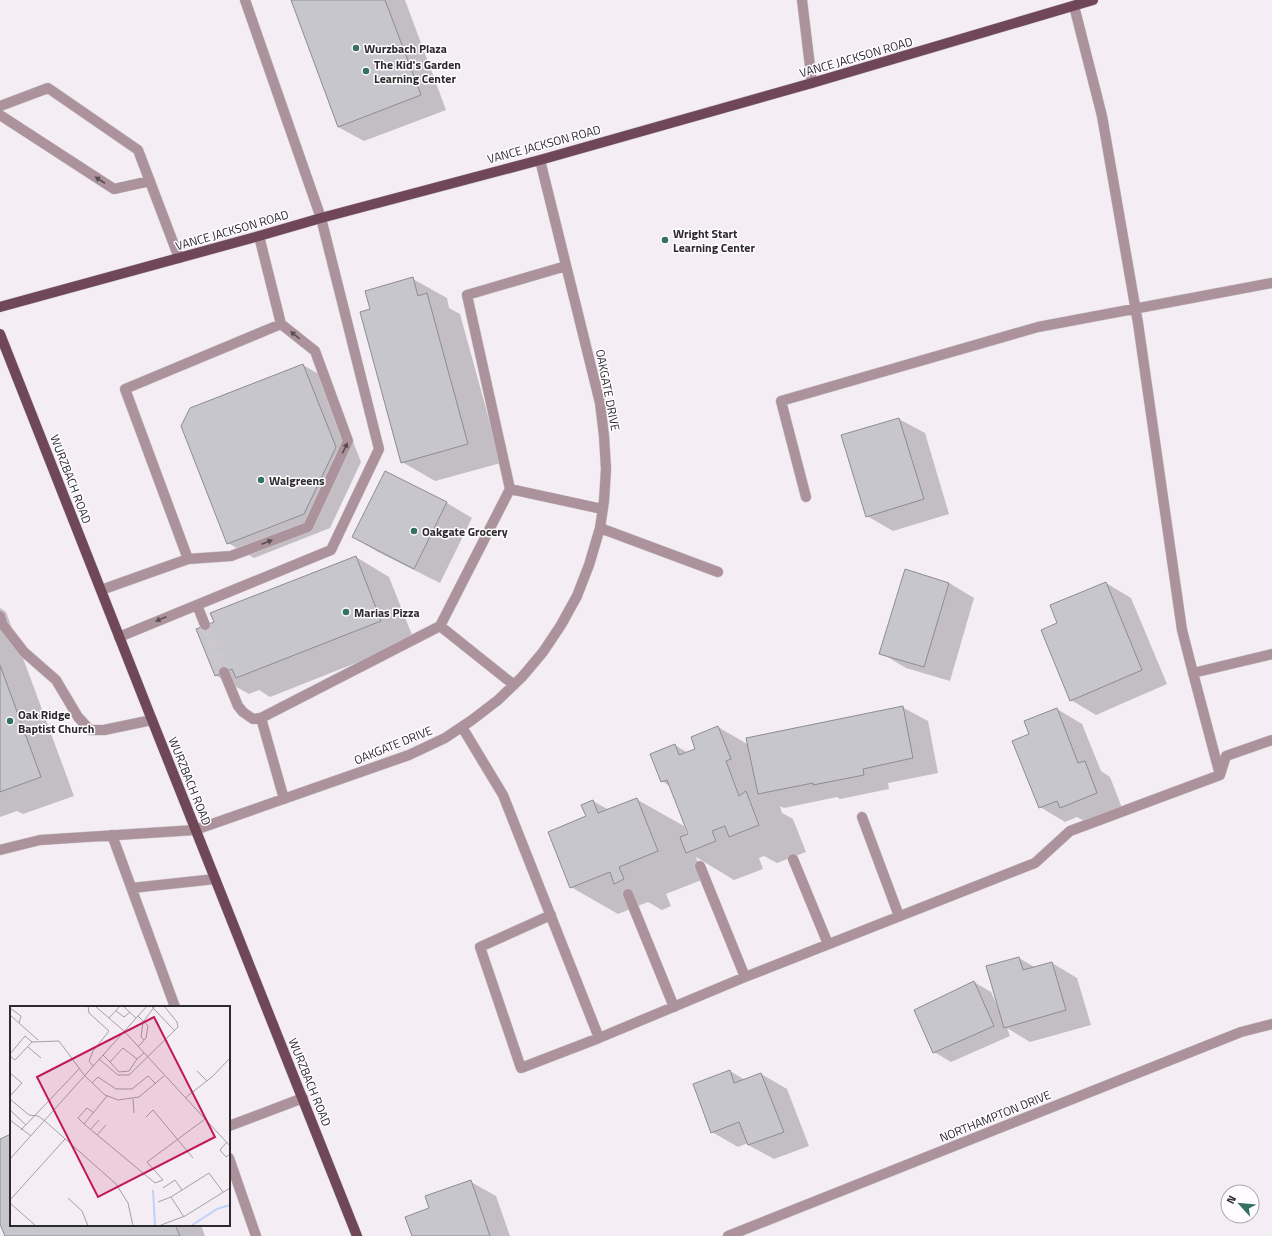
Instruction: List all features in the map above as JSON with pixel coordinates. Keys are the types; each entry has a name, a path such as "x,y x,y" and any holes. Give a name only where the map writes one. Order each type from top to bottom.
{"main road":[{"name":"VANCE JACKSON ROAD","path":"0,307 322,218 540,160 812,83 1093,0"},
{"name":"WURZBACH ROAD","path":"0,334 195,830 357,1236"}],"street":[{"path":"119,636 331,550 379,449 322,218 245,0"},
{"path":"802,0 812,83"},
{"path":"1074,6 1102,116 1135,308 1182,630 1220,775"},
{"path":"0,106 48,88 138,150 179,258"},
{"path":"0,115 114,189 150,181"},
{"name":"OAKGATE DRIVE","path":"0,850 40,840 195,830 409,755 445,738 498,700 522,677 543,652 561,625 577,596 589,565 600,528 606,469 600,403 540,160"},
{"path":"101,590 188,559 231,556 308,527 348,441 315,351 281,324 259,236"},
{"path":"224,672 238,706 243,712 254,719 261,718 440,626 510,489 467,295 566,266"},
{"path":"806,497 781,401 1038,327 1272,283"},
{"path":"188,559 125,389 281,324"},
{"path":"510,489 602,509"},
{"path":"600,528 718,572"},
{"path":"197,605 205,625"},
{"path":"0,616 3,625 24,652 56,680 78,717 90,730 104,730 152,720"},
{"path":"440,626 514,685"},
{"path":"1193,673 1272,654"},
{"path":"261,718 284,799"},
{"path":"462,727 503,795 599,1038"},
{"path":"1220,775 1226,756 1272,740"},
{"path":"551,915 480,947 521,1068 599,1038 745,977 1035,863 1070,831 1220,775"},
{"path":"862,817 899,916"},
{"path":"112,835 175,1006"},
{"path":"794,859 828,944"},
{"path":"700,866 745,977"},
{"path":"132,888 215,879"},
{"path":"628,894 674,1007"},
{"name":"NORTHAMPTON DRIVE","path":"728,1236 1241,1032 1272,1024"},
{"path":"230,1126 303,1098"},
{"path":"230,1161 256,1236"}],"building":[{"name":"Wurzbach Plaza","path":"291,0 385,0 421,95 338,127"},
{"path":"413,277 418,296 427,293 468,444 401,463 360,312 370,309 365,291"},
{"name":"Walgreens","path":"303,364 336,447 304,514 227,544 181,426 190,408"},
{"path":"899,418 924,499 866,517 841,435"},
{"path":"385,471 447,502 414,569 352,537"},
{"path":"356,556 381,621 236,678 232,669 215,676 196,629 214,622 210,613"},
{"path":"905,569 949,583 924,667 879,654"},
{"path":"1106,582 1142,670 1070,701 1041,630 1057,623 1050,605"},
{"name":"Oak Ridge Baptist Church","path":"0,665 41,777 0,792"},
{"path":"903,706 913,758 863,769 864,775 758,794 746,738"},
{"path":"1057,708 1078,763 1085,761 1097,793 1060,808 1057,801 1039,808 1012,741 1029,734 1024,721"},
{"path":"718,726 731,759 726,761 739,796 746,791 759,825 729,837 725,826 712,831 716,841 686,853 680,837 688,834 667,780 661,782 650,754 675,744 679,755 695,749 691,737"},
{"path":"637,798 658,851 619,867 624,879 614,884 610,872 570,888 548,832 586,816 581,805 593,800 598,813"},
{"path":"1019,957 1023,970 1052,962 1066,1010 1004,1028 986,966"},
{"path":"974,981 994,1026 933,1053 914,1010"},
{"path":"730,1070 734,1083 761,1073 784,1132 748,1145 739,1122 711,1133 693,1084"},
{"path":"10,1134 10,1226 175,1226 180,1236 5,1236 0,1224 0,1139"},
{"path":"471,1180 490,1236 412,1236 405,1217 429,1208 425,1196"}],"tunnel":[{"path":"205,625 224,672"}],"place":[{"name":"Wurzbach Plaza","path":"356,48"},
{"name":"The Kid's Garden Learning Center","path":"366,71"},
{"name":"Wright Start Learning Center","path":"665,240"},
{"name":"Walgreens","path":"261,480"},
{"name":"Oakgate Grocery","path":"414,531"},
{"name":"Marias Pizza","path":"346,612"},
{"name":"Oak Ridge Baptist Church","path":"10,721"}]}
